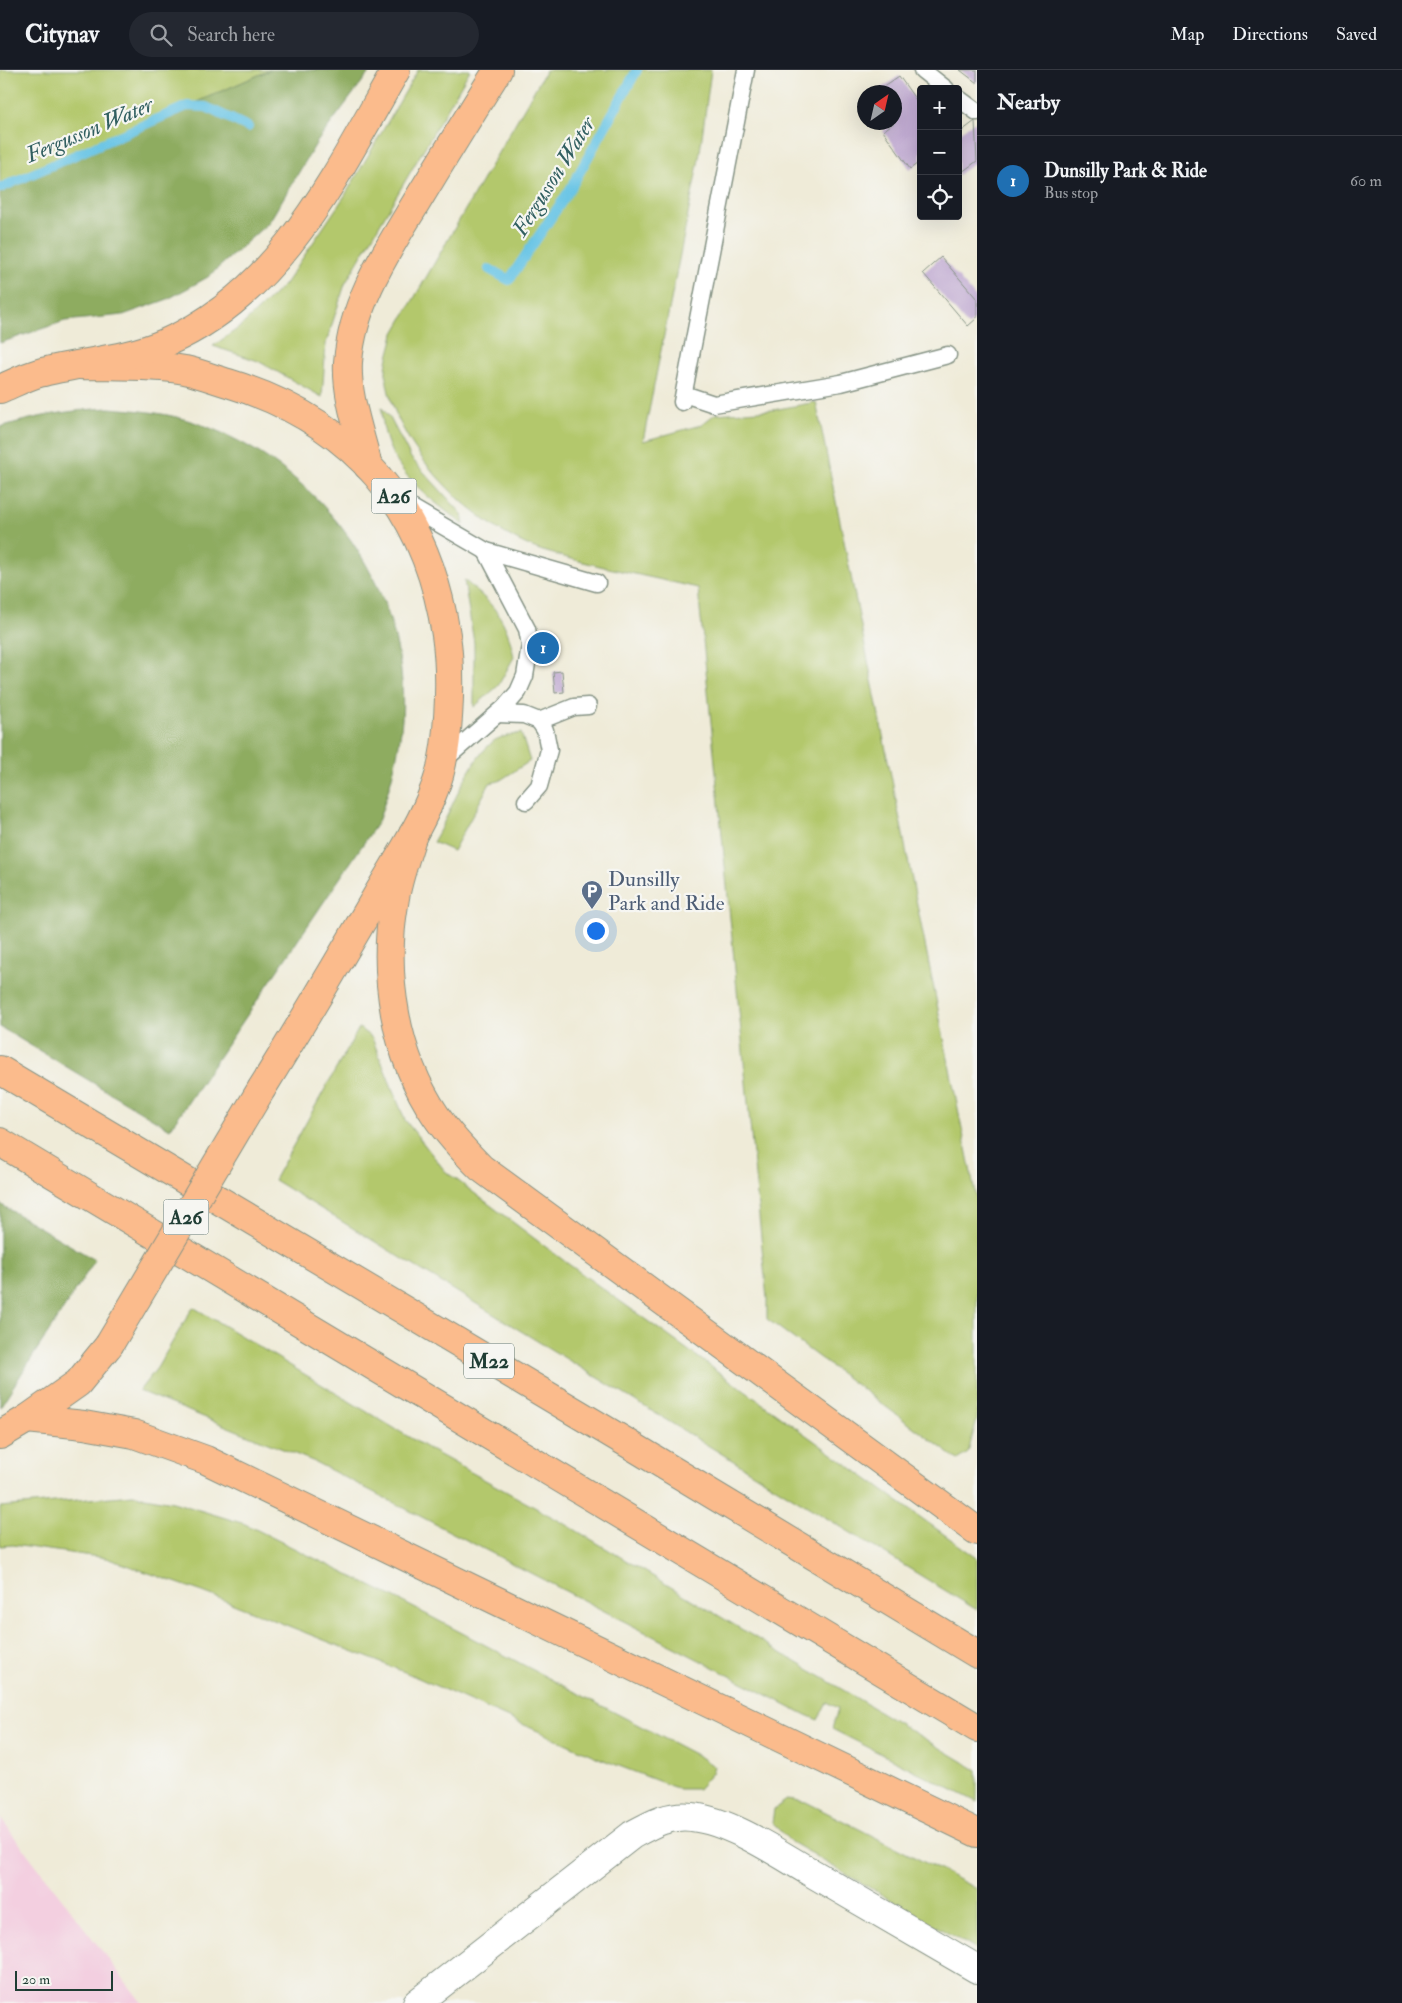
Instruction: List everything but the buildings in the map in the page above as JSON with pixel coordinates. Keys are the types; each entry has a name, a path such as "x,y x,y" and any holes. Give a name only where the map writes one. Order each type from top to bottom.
{"highway":[{"name":"A26","path":"0,389 38,374 138,353 168,342 223,309 250,287 298,232 316,206 396,70"},
{"name":"A26","path":"368,466 349,380 348,363 357,312 368,286 396,237 498,70"},
{"name":"A26","path":"0,1435 27,1419 78,1383 109,1345 328,980 413,834 434,790 443,760 450,663 440,597 414,528 396,498 368,466 342,441 318,423 293,409 248,390 186,370 150,366 79,366"},
{"path":"413,834 394,904 389,952 394,1006 406,1055 420,1088 435,1115 455,1141 480,1168 977,1531"},
{"name":"M22","path":"0,1070 629,1444 977,1654"},
{"path":"0,1142 977,1728"},
{"path":"27,1419 84,1425 134,1434 206,1460 977,1832"}],"street":[{"path":"417,2003 632,1835 655,1822 674,1816 693,1817 712,1822 753,1839 977,1969"}],"lane":[{"path":"746,70 683,398 714,404 841,382 948,355"},
{"path":"922,70 941,85"},
{"path":"962,101 977,112"},
{"path":"396,498 486,551 597,583"},
{"path":"443,760 498,714 518,692 525,676 530,644 527,629 486,551"},
{"path":"539,722 574,707 588,706"},
{"path":"498,714 524,716 539,722 545,730 549,750 539,786 526,801"}],"shaded area":[{"path":"0,1818 142,2003 0,2003"}],"green space":[{"path":"0,70 270,70 0,188"},
{"path":"270,70 371,70 317,142 269,222 208,277 168,299 123,315 65,321 0,343 0,188"},
{"path":"418,70 470,70 345,284 326,343 322,397 258,361 213,346 240,327 285,284 344,197"},
{"path":"546,70 711,70 699,159 643,441 701,425 715,414 773,410 816,402 977,1203 977,1419 968,1453 958,1460 767,1319 767,1299 698,588 543,551 491,525 442,482 420,456 403,429 391,401 386,369 394,333"},
{"path":"109,408 147,412 184,419 231,437 273,462 312,494 345,532 371,574 390,620 401,669 402,720 399,746 378,822 170,1129 0,1027 0,427 54,414"},
{"path":"382,408 390,418 411,458 462,514 464,525 420,489 397,462 389,446 384,428"},
{"path":"464,580 491,605 503,622 514,657 498,686 474,707 474,643"},
{"path":"521,733 530,761 499,781 490,783 453,851 433,842 468,774 485,749 495,740"},
{"path":"359,1028 372,1038 405,1120 445,1171 567,1263 977,1558 977,1610 274,1180"},
{"path":"0,1204 95,1260 0,1407"},
{"path":"193,1307 427,1448 567,1525 977,1770 977,1802 832,1729 838,1708 827,1702 818,1720 806,1715 315,1462 139,1391 157,1368"},
{"path":"133,1495 173,1502 245,1524 395,1598 698,1756 714,1766 712,1773 698,1789 679,1789 601,1759 407,1673 203,1592 106,1558 13,1545 0,1546 0,1507"},
{"path":"788,1799 806,1802 977,1889 977,1950 791,1842 772,1823 774,1809"}],"waterway":[{"name":"Fergusson Water","path":"489,269 509,280 569,191 637,70"},
{"name":"Fergusson Water","path":"0,188 187,106 206,107 248,127"}],"place":[{"name":"Dunsilly Park & Ride","path":"543,648"},
{"name":"Dunsilly Park and Ride","path":"592,910"}]}
